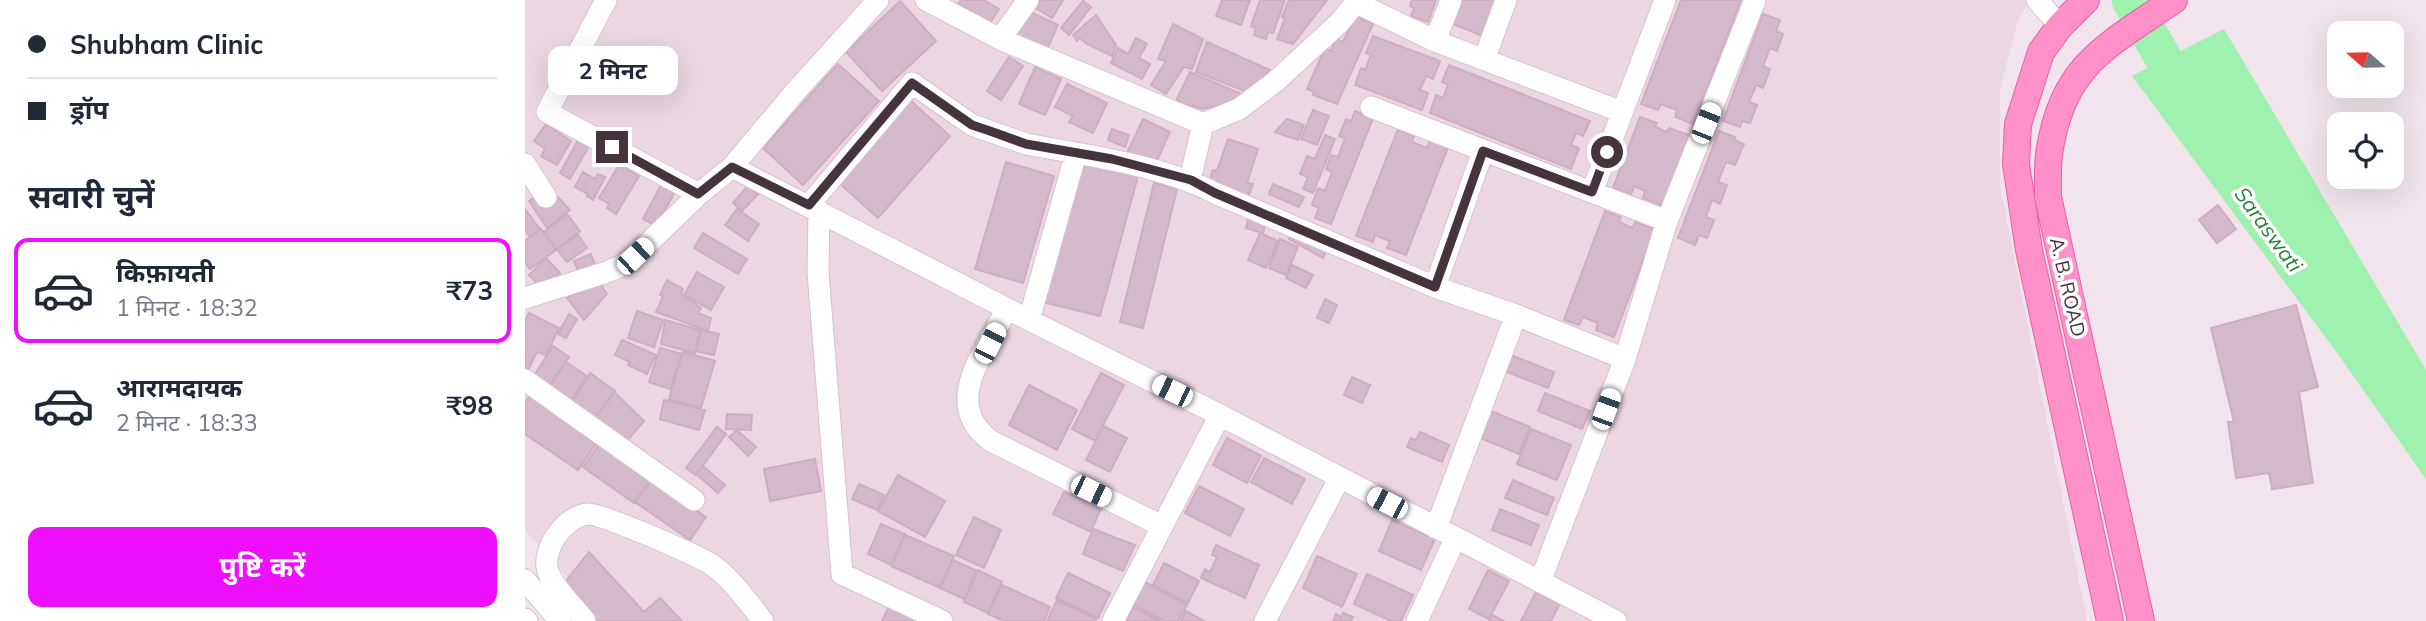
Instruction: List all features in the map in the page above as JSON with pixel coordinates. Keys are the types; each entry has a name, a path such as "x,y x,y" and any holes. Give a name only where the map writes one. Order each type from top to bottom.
{"main road":[{"name":"A. B. ROAD","path":"2141,621 2048,197 2049,149 2062,100 2087,63 2174,0"},
{"name":"A. B. ROAD","path":"2084,1 2060,26 2041,52 2018,124 2016,164 2029,250 2110,621"}],"street":[{"path":"605,0 547,112 698,194"},
{"path":"525,298 621,266 635,256 698,194 732,167 771,119 878,0"},
{"path":"926,0 1000,39 1203,124 1239,109 1276,81 1339,23 1358,1 1435,41 1622,111"},
{"path":"1000,39 1028,0"},
{"path":"1435,41 1451,0"},
{"path":"1484,60 1506,0"},
{"path":"1592,192 1665,0"},
{"path":"1540,582 1625,359 1667,221 1755,0"},
{"path":"2037,0 2060,26"},
{"path":"942,621 842,574 814,208 912,83 972,125 1026,144 1112,159 1191,180 1215,193 1435,287 1516,315 1625,359"},
{"path":"1371,107 1667,221"},
{"path":"1191,180 1203,124"},
{"path":"1435,287 1483,151"},
{"path":"1029,320 1076,153"},
{"path":"525,164 545,197"},
{"path":"732,167 1220,415 1616,621"},
{"path":"1007,309 975,370 966,395 972,422 979,433 1162,526"},
{"path":"1436,528 1516,315"},
{"path":"525,380 694,500"},
{"path":"1113,621 1220,415"},
{"path":"1265,621 1339,479"},
{"path":"585,621 549,576 546,566 556,534 573,519 589,514 609,519 712,565 742,594 763,621"},
{"path":"1417,621 1455,539"},
{"path":"525,580 560,621"}],"shaded area":[{"path":"525,0 2029,0 2017,23 2000,89 2000,186 2087,621 605,621 525,530"}],"water":[{"path":"2224,29 2426,370 2426,479 2340,357 2132,76"}],"building":[{"path":"961,0 984,0 999,9 987,27 957,7"},
{"path":"1041,0 1063,0 1052,18 1036,8"},
{"path":"1222,0 1250,0 1241,25 1216,16"},
{"path":"1260,0 1285,0 1273,33 1268,32 1266,39 1254,35 1256,28 1251,26"},
{"path":"1289,0 1327,0 1293,44 1277,39"},
{"path":"1412,0 1436,0 1428,22 1411,16 1414,8 1410,6"},
{"path":"1456,0 1500,0 1485,37 1448,22"},
{"path":"1681,0 1741,0 1693,124 1675,117 1677,110 1661,104 1658,110 1641,104"},
{"path":"900,1 936,41 882,91 846,52"},
{"path":"1083,1 1091,7 1069,35 1061,28"},
{"path":"1026,10 1058,25 1044,56 1012,40"},
{"path":"1763,14 1780,20 1776,31 1783,34 1777,51 1770,48 1763,66 1770,69 1763,88 1756,85 1749,102 1757,105 1750,123 1742,121 1740,127 1723,121"},
{"path":"1096,15 1116,45 1112,56 1079,38 1077,41 1073,35"},
{"path":"1355,16 1373,24 1337,104 1313,95 1314,92 1307,89 1325,48 1331,51 1336,38 1343,42"},
{"path":"1173,24 1203,39 1192,69 1184,67 1166,94 1151,85 1166,61 1158,59"},
{"path":"1373,36 1440,61 1433,79 1426,76 1420,90 1428,93 1422,110 1355,85 1361,68 1365,70 1371,55 1366,53"},
{"path":"1136,38 1147,44 1139,58 1150,64 1142,79 1111,63 1118,48 1128,54"},
{"path":"1207,42 1270,70 1247,92 1196,72"},
{"path":"1009,57 1023,66 1001,100 987,91"},
{"path":"838,64 879,101 803,185 763,148"},
{"path":"1449,65 1590,121 1583,136 1576,133 1571,145 1579,148 1571,169 1430,113 1436,95 1443,98 1448,85 1442,82"},
{"path":"1035,67 1061,79 1045,115 1019,104"},
{"path":"1190,72 1244,95 1223,105 1202,109 1176,101"},
{"path":"1067,84 1107,103 1093,133 1069,122 1073,116 1055,107"},
{"path":"911,101 950,136 878,218 839,183"},
{"path":"1313,110 1329,116 1317,145 1301,139"},
{"path":"1355,111 1373,118 1331,224 1315,218 1319,208 1312,205 1318,188 1325,191 1332,172 1326,169 1331,155 1338,157 1345,138 1339,136 1346,119 1351,121"},
{"path":"1640,117 1657,123 1655,127 1667,132 1669,128 1689,135 1663,206 1643,198 1645,191 1634,186 1631,194 1613,188"},
{"path":"1143,119 1170,132 1155,165 1127,153"},
{"path":"1287,119 1304,125 1298,140 1275,132"},
{"path":"546,124 571,141 557,165 541,156 545,149 534,141"},
{"path":"1112,129 1129,135 1125,147 1108,140"},
{"path":"1398,129 1414,136 1412,142 1427,148 1430,140 1448,147 1406,255 1387,248 1390,241 1375,235 1373,242 1356,236"},
{"path":"1719,131 1744,144 1735,165 1726,162 1718,182 1727,185 1720,204 1712,200 1706,217 1714,220 1707,238 1699,235 1695,245 1678,238"},
{"path":"1325,135 1335,139 1313,193 1303,189 1308,177 1300,174 1307,156 1315,159"},
{"path":"1228,139 1258,149 1247,183 1253,184 1248,198 1208,184 1213,170 1217,171"},
{"path":"578,140 589,146 570,179 560,173"},
{"path":"1084,160 1138,176 1100,316 1042,302"},
{"path":"1006,162 1054,176 1023,283 975,269"},
{"path":"619,165 639,176 616,214 607,208 609,204 599,198"},
{"path":"583,172 595,179 598,174 605,177 593,200 575,187"},
{"path":"1154,183 1177,189 1143,328 1120,322"},
{"path":"1273,184 1304,197 1299,207 1269,194"},
{"path":"661,185 675,192 656,226 643,219"},
{"path":"748,186 758,194 742,211 733,203"},
{"path":"556,195 570,210 547,228 529,201 536,196 543,205"},
{"path":"2218,205 2236,229 2217,243 2199,220"},
{"path":"525,209 540,229 530,237 525,230"},
{"path":"737,209 759,224 748,241 725,225"},
{"path":"1605,211 1621,217 1619,222 1633,228 1635,222 1655,229 1614,337 1596,330 1598,323 1583,317 1579,325 1564,320"},
{"path":"1250,213 1267,218 1263,233 1246,228"},
{"path":"567,214 580,231 556,250 544,232"},
{"path":"541,229 556,250 530,269 525,263 525,241"},
{"path":"1294,229 1328,247 1323,258 1289,239"},
{"path":"703,233 747,259 738,274 694,248"},
{"path":"1260,233 1278,241 1266,268 1248,260"},
{"path":"578,235 587,248 567,262 557,249"},
{"path":"1280,239 1298,247 1286,275 1269,268"},
{"path":"591,254 597,271 581,278 574,261"},
{"path":"546,258 560,273 543,290 529,275"},
{"path":"1292,265 1313,275 1306,288 1286,278"},
{"path":"697,272 724,287 711,310 684,295"},
{"path":"596,278 607,294 584,320 567,298"},
{"path":"667,280 683,289 681,294 701,308 698,313 711,318 708,331 656,312"},
{"path":"1325,299 1337,305 1329,323 1317,318"},
{"path":"2296,305 2318,387 2299,392 2313,483 2272,489 2269,473 2236,478 2228,422 2234,422 2211,328"},
{"path":"637,311 663,320 654,347 628,338"},
{"path":"529,313 559,328 546,355 537,352 526,374 525,321"},
{"path":"569,314 577,319 566,338 558,334"},
{"path":"665,320 700,330 695,353 661,344"},
{"path":"701,330 719,334 714,355 696,351"},
{"path":"622,340 656,355 647,374 615,355"},
{"path":"553,346 569,357 547,389 532,379"},
{"path":"660,348 682,354 670,389 649,382"},
{"path":"683,352 715,361 701,408 669,399"},
{"path":"1508,354 1554,372 1548,388 1502,370"},
{"path":"566,362 587,376 570,402 549,388"},
{"path":"590,373 615,391 595,418 572,403"},
{"path":"1101,373 1124,385 1095,441 1072,429"},
{"path":"1352,377 1370,385 1362,403 1344,395"},
{"path":"1029,385 1077,410 1057,450 1009,425"},
{"path":"614,392 644,421 627,441 595,418"},
{"path":"1545,393 1590,411 1582,429 1538,411"},
{"path":"531,394 599,439 578,470 525,434 525,402"},
{"path":"664,400 705,410 699,430 660,419"},
{"path":"1486,409 1530,427 1519,454 1475,436"},
{"path":"727,414 752,415 751,430 726,429"},
{"path":"1103,426 1127,438 1110,472 1086,460"},
{"path":"717,427 726,434 696,475 686,468"},
{"path":"1531,429 1571,445 1557,480 1517,464"},
{"path":"737,430 756,447 748,456 729,437"},
{"path":"1420,432 1449,445 1442,462 1407,447 1411,438 1416,440"},
{"path":"1227,438 1261,456 1247,483 1213,465"},
{"path":"600,443 651,479 634,503 583,467"},
{"path":"1264,458 1305,479 1292,504 1251,482"},
{"path":"815,459 821,491 770,501 764,469"},
{"path":"703,466 725,485 718,493 696,474"},
{"path":"898,475 945,501 925,537 878,511"},
{"path":"651,480 706,517 690,540 635,502"},
{"path":"1513,480 1554,498 1547,515 1505,498"},
{"path":"859,484 884,495 877,510 852,499"},
{"path":"1199,486 1244,509 1230,536 1185,513"},
{"path":"1064,492 1101,508 1091,532 1053,514"},
{"path":"1500,509 1539,525 1531,545 1492,530"},
{"path":"974,517 1001,530 984,568 956,555"},
{"path":"1392,520 1435,539 1421,570 1379,551"},
{"path":"881,524 905,534 891,565 868,554"},
{"path":"1093,529 1135,545 1123,571 1083,554"},
{"path":"905,535 954,556 940,588 891,566"},
{"path":"1216,545 1259,565 1245,598 1201,578 1205,569 1210,572 1217,557 1212,555"},
{"path":"589,552 644,612 660,598 682,621 593,621 562,586"},
{"path":"1317,556 1357,574 1342,607 1303,588"},
{"path":"953,560 977,571 964,599 940,588"},
{"path":"1164,563 1199,581 1188,603 1153,585"},
{"path":"978,570 1002,582 988,613 964,602"},
{"path":"1488,570 1509,581 1489,619 1469,609"},
{"path":"1068,573 1110,593 1098,618 1056,598"},
{"path":"1367,574 1413,595 1401,621 1391,621 1354,604"},
{"path":"1145,582 1187,605 1178,621 1164,621 1133,604"},
{"path":"1002,585 1050,607 1044,621 1004,621 988,614"},
{"path":"1537,590 1560,603 1551,621 1521,621"},
{"path":"1057,600 1096,619 1095,621 1047,621"},
{"path":"889,606 913,619 912,621 882,621"},
{"path":"1133,607 1160,621 1126,621"},
{"path":"1186,611 1204,621 1181,621"},
{"path":"1343,613 1353,617 1351,621 1333,621 1336,614 1341,617"},
{"path":"1492,615 1504,621 1489,621"}],"waterway":[{"name":"Saraswati","path":"2130,0 2189,103"}],"route":[{"path":"612,147 698,194 732,167 809,205 912,83 972,125 1026,144 1112,159 1191,180 1215,193 1435,287 1483,151 1592,192 1607,152"}]}
